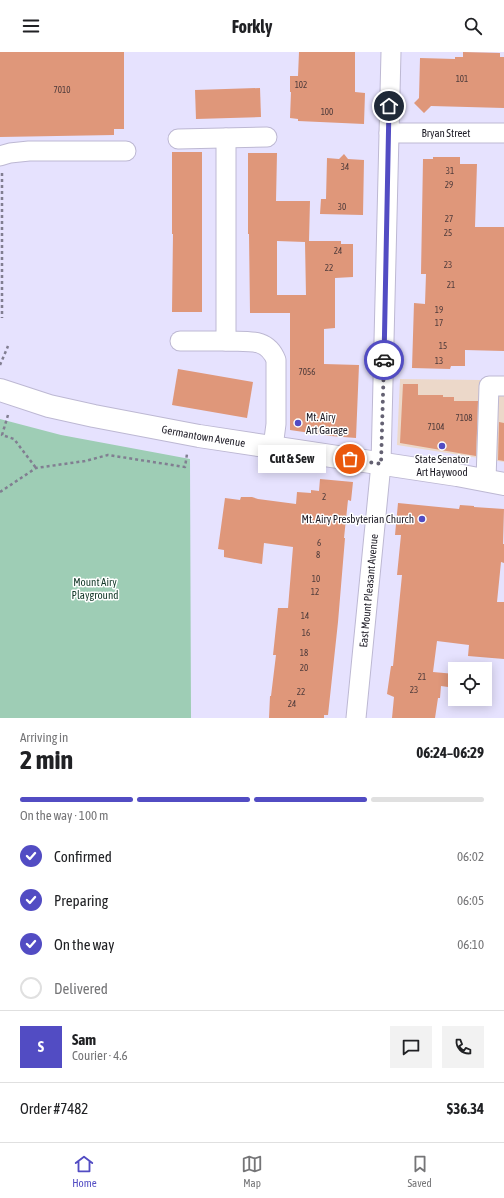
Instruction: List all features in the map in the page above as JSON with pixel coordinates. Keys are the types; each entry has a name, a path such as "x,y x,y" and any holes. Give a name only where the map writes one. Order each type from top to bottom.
{"main road":[{"name":"Germantown Avenue","path":"0,390 43,405 199,436 495,482"}],"street":[{"name":"East Mount Pleasant Avenue","path":"356,718 381,464 390,52"},
{"name":"Bryan Street","path":"389,133 504,133"},
{"path":"178,139 267,137"},
{"path":"226,138 226,341"},
{"path":"1,161 10,153 29,151 126,151"},
{"path":"180,341 226,341 260,343 268,346 273,352 276,360 276,424 273,447"},
{"path":"495,482 489,386 504,386"}],"path":[{"path":"1,161 2,318"},
{"path":"0,365 8,346"},
{"path":"8,415 2,434 14,439 36,468"},
{"path":"0,424 5,423"},
{"path":"0,492 36,468 85,461 108,455 185,467 187,454"}],"shaded area":[{"path":"400,379 482,380 504,384 504,462 397,445"}],"green space":[{"name":"Mount Airy Playground","path":"0,419 61,435 190,459 191,718 0,718"}],"building":[{"path":"0,52 124,52 124,129 114,129 114,135 0,137"},
{"path":"299,52 355,52 355,92 365,93 364,124 298,121 298,119 290,118 290,76 298,76"},
{"path":"463,52 500,53 500,57 504,57 504,108 431,106 424,113 414,103 419,98 420,58 455,59 455,57 463,57"},
{"path":"260,88 261,117 196,119 195,90"},
{"path":"172,152 202,152 202,312 172,312"},
{"path":"248,153 277,153 276,201 310,201 309,241 341,241 341,244 353,244 353,277 335,278 335,328 324,329 324,364 359,365 356,438 290,430 290,313 250,313","holes":["277,241 305,242 306,295 277,295"]},
{"path":"344,154 348,159 364,160 363,215 320,214 321,199 326,199 327,158 339,159"},
{"path":"433,157 460,157 460,164 477,164 475,227 504,227 504,351 465,350 465,366 451,366 450,369 412,368 414,303 425,304 426,274 421,274 423,159 433,159"},
{"path":"178,369 253,382 247,418 172,405"},
{"path":"403,384 418,384 418,395 443,395 443,397 454,397 454,401 478,401 476,456 400,443"},
{"path":"499,422 504,423 504,461 498,460"},
{"path":"320,479 353,482 351,501 348,500 338,622 328,715 324,715 324,718 269,718 270,696 276,655 273,655 278,608 288,608 293,547 264,543 262,564 224,557 224,550 218,549 225,498 240,500 241,497 252,497 296,504 297,492 311,493 311,490 319,491"},
{"path":"398,503 459,509 460,505 504,509 504,563 501,562 497,602 504,602 504,659 468,656 469,645 437,641 433,672 448,673 448,687 441,686 440,698 438,698 435,718 392,718 394,697 387,694 391,666 393,666 402,575 397,575 401,535 395,535"}],"way so far":[{"path":"350,459 381,464 384,360"}],"place":[{"name":"Mt. Airy Art Garage","path":"298,423"},
{"name":"State Senator Art Haywood","path":"442,446"},
{"name":"Cut & Sew","path":"350,459"},
{"name":"Mt. Airy Presbyterian Church","path":"422,519"}],"route":[{"path":"384,360 389,106"}]}
